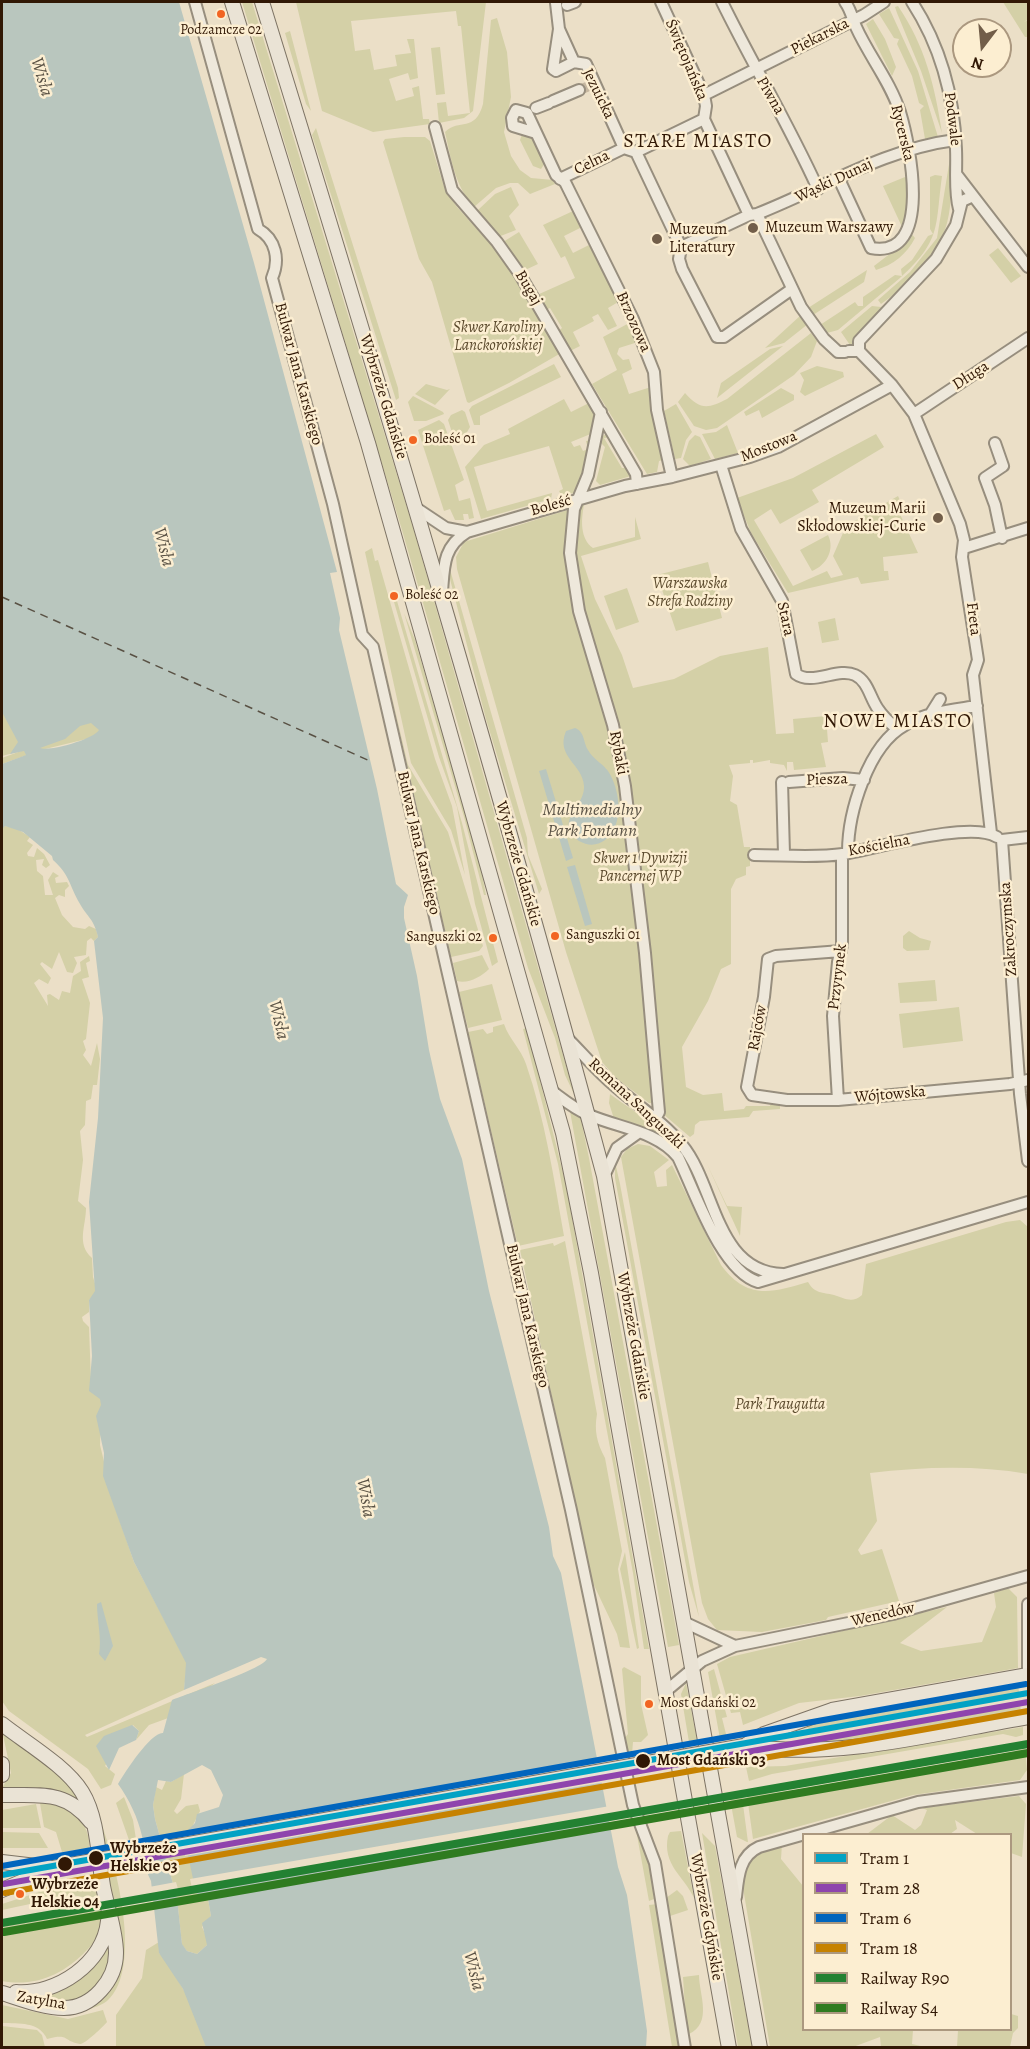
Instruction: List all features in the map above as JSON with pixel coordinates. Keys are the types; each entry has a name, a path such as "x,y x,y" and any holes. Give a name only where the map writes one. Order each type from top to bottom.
{"main road":[{"name":"Wybrzeże Gdańskie","path":"232,2 368,443 553,1092 584,1238 683,1786"},
{"name":"Wybrzeże Gdańskie","path":"262,2 416,508 568,1039 604,1176 694,1667 718,1814"},
{"path":"744,1746 764,1734 832,1710 1025,1674"},
{"path":"2,1890 53,1868 744,1746 767,1749 839,1750 1025,1717"},
{"path":"2,1724 70,1776 85,1797 93,1824 108,1916"},
{"path":"2,1764 2,1775"},
{"name":"Wybrzeże Gdyńskie","path":"683,1786 729,2048"},
{"path":"2,1795 65,1799 80,1808 93,1824"},
{"name":"Wybrzeże Gdyńskie","path":"718,1814 760,2048"},
{"path":"2,1862 53,1868"},
{"name":"Zatylna","path":"2,1992 58,2007 73,2007 91,1999 105,1985 115,1963 115,1938 108,1916"},
{"name":"Zatylna","path":"2,1992 31,1992 69,1978 98,1950 107,1931 108,1916"}],"street":[{"name":"Bulwar Jana Karskiego","path":"195,2 258,228 269,237 274,248 276,260 272,278 333,504 362,634 373,647 572,1510 633,1805 655,1863 685,2048"},
{"name":"Świętojańska","path":"661,2 704,94 706,106 704,119"},
{"name":"Piwna","path":"722,2 755,69 797,143 818,189"},
{"name":"Rycerska","path":"839,180 871,248 888,249 898,243 907,231 912,202 908,148 899,110 845,2"},
{"name":"Piekarska","path":"704,94 854,20 884,2"},
{"name":"Podwale","path":"852,351 859,340 936,259 956,225 958,209 955,141 945,74 930,33 912,2"},
{"path":"564,5 553,69 556,71 578,62"},
{"name":"Jezuicka","path":"559,29 578,62 586,64 588,87 624,148"},
{"path":"536,108 588,87"},
{"path":"624,148 636,152 704,119"},
{"name":"Freta","path":"704,119 792,289 824,339 838,352 852,351 892,385 914,414 950,496 964,548 962,558 977,658 973,675 991,833"},
{"name":"Bugaj","path":"435,128 452,190 497,242 519,273 602,412 636,474 637,484"},
{"name":"Brzozowa","path":"536,133 556,175 570,193 643,342 654,372 657,410 672,477"},
{"name":"Wąski Dunaj","path":"681,247 908,148 955,141"},
{"name":"Celna","path":"560,178 624,148"},
{"path":"636,152 681,247 679,259 682,269 717,337 724,337 792,289"},
{"path":"957,174 971,196 1029,267"},
{"name":"Podwale","path":"958,209 962,201 971,196"},
{"name":"Długa","path":"914,414 1029,339"},
{"name":"Mostowa","path":"637,484 721,465 778,447 892,385"},
{"name":"Rybaki","path":"602,412 590,465 571,528 571,560 579,612 613,725 625,786 648,987 659,1112 655,1119"},
{"path":"995,443 1003,467 985,478 995,505 1002,538"},
{"name":"Stara","path":"721,465 741,529 782,601 796,674 804,678 847,673 860,678 878,710 897,729"},
{"name":"Boleść","path":"467,532 579,498 637,484"},
{"path":"416,508 446,528 467,532"},
{"path":"964,548 1029,528"},
{"path":"442,598 445,557 456,539 467,532"},
{"path":"930,715 940,699"},
{"path":"897,729 930,715 977,706"},
{"name":"Przyrynek","path":"838,1100 833,1016 841,951 845,853 849,826 864,780 880,748 897,729"},
{"name":"Piesza","path":"784,854 785,782 843,778 864,780"},
{"name":"Kościelna","path":"754,855 845,853 906,840 963,833 991,833"},
{"path":"991,833 1002,840 1029,837"},
{"name":"Zakroczymska","path":"1002,840 1024,1080 1029,1161"},
{"name":"Rajców","path":"750,1093 768,959 776,956 841,951"},
{"name":"Romana Sanguszki","path":"568,1039 603,1075 684,1147 735,1251 758,1270 786,1274"},
{"name":"Wójtowska","path":"750,1093 788,1100 838,1100 1024,1080"},
{"name":"Romana Sanguszki","path":"553,1092 588,1115 665,1143 678,1157 727,1259 744,1276 758,1282 1029,1202"},
{"path":"604,1176 617,1148 638,1133"},
{"name":"Wenedów","path":"666,1691 694,1667 735,1646 893,1614 1029,1576"},
{"path":"1025,1674 1029,1604"},
{"path":"686,1623 735,1646"},
{"path":"808,1833 918,1802 1029,1787"},
{"path":"735,1905 742,1864 751,1851 802,1835"}],"green space":[{"path":"242,2 252,2 413,527 574,1094 565,1075 555,1038 528,968 402,530"},
{"path":"296,2 486,2 473,111 464,118 439,123 437,103 446,102 448,116 470,113 461,26 458,26 456,11 351,21 355,51 370,49 374,70 397,66 395,55 411,53 407,39 414,39 418,78 410,80 408,73 389,79 396,101 414,96 412,88 419,86 423,119 429,119 430,124 373,132 322,111"},
{"path":"1003,2 1028,2 1028,19 1024,22 1028,20 1028,37 1025,37"},
{"path":"898,6 922,51 936,99 942,133 921,71 897,13 895,7"},
{"path":"889,8 918,71 938,137 925,139 920,110 924,106 919,103 912,76 897,44 899,39 894,38 879,14"},
{"path":"497,18 507,52 511,97 504,132 511,156 520,170 531,178 553,180 555,184 530,194 518,183 510,183 496,188 474,207 458,181 445,132 450,128 471,122 480,113 483,104 491,20"},
{"path":"873,19 885,39 896,67 892,76 866,24"},
{"path":"290,31 311,111 306,104 285,33"},
{"path":"440,47 445,94 436,95 431,48"},
{"path":"316,128 398,388 399,398 396,400 312,135"},
{"path":"522,134 534,139 545,163 541,169 533,166 520,140"},
{"name":"Skwer Karoliny Lanckorońskiej","path":"425,137 430,141 445,190 457,207 503,258 561,353 469,403 432,282 419,259 383,142 385,139"},
{"path":"951,152 950,206 943,235 920,270 881,304 878,300 910,272 937,238"},
{"path":"942,176 937,221 934,232 930,242 923,253 914,265 900,278 838,330 827,333 820,325 855,302 858,306 863,306 863,297 895,275 902,276 901,269 912,260 928,236 933,234 930,229 930,177"},
{"path":"905,177 909,180 909,219 903,229 883,186"},
{"path":"511,187 519,205 509,216 516,230 498,237 478,215 478,210 495,194"},
{"path":"573,211 582,227 564,236 573,253 591,244 620,301 608,308 617,326 608,330 598,314 592,317 594,321 573,332 580,346 570,351 558,331 562,328 550,308 546,310 537,295 575,278 565,256 561,258 543,225"},
{"path":"519,232 538,264 523,271 503,242"},
{"path":"910,232 915,238 904,254 894,262 876,270 874,266 900,246"},
{"path":"998,248 1021,276 1011,283 989,255"},
{"path":"867,270 864,282 813,315 808,308"},
{"path":"887,303 853,339 853,345 850,345 841,332 872,306 881,307"},
{"path":"801,315 808,324 784,343 765,348"},
{"path":"631,322 638,342 619,348 617,354 623,360 629,359 632,369 622,374 629,394 651,387 651,409 663,460 659,461 657,472 647,474 592,384 617,370 603,337"},
{"path":"811,333 817,341 811,357 794,375 717,428 706,430 694,426 678,402 685,393 695,403 704,406 715,405 727,399"},
{"path":"783,346 717,398 721,383 770,349"},
{"path":"554,364 561,377 480,416 480,425 474,425 469,410 472,406"},
{"path":"817,366 843,372 844,377 805,396 800,392 804,380 800,373"},
{"path":"426,384 450,389 435,405 415,394"},
{"path":"781,388 794,395 794,400 762,418 759,410 746,416 744,412"},
{"path":"413,396 444,414 426,421 414,421 408,402"},
{"path":"564,399 571,412 591,402 597,414 593,433 571,442 574,447 580,445 583,451 588,449 586,441 591,440 577,492 562,496 559,491 563,489 549,446 474,467 487,511 552,493 551,499 481,519 465,467 484,445 510,434 508,429"},
{"path":"676,404 692,432 686,440 681,458 675,459 664,411"},
{"path":"462,410 465,412 470,427 460,444 456,445 448,420 451,415"},
{"path":"439,420 444,424 464,480 455,485 459,501 470,498 474,518 469,519 468,514 463,514 464,520 455,520 450,509 444,511 418,430"},
{"path":"727,425 738,453 715,459 702,434 716,432"},
{"path":"608,434 612,437 604,438 622,468 630,468 631,476 600,485 596,481 605,447 600,442 602,436"},
{"path":"876,434 884,447 812,490 819,502 780,524 771,509 754,520 793,586 827,571 831,578 843,575 833,556 846,526 898,496 904,509 899,512 918,553 883,557 884,571 888,571 889,580 861,584 858,577 788,593 751,533 737,498 793,478"},
{"path":"695,435 700,437 711,459 690,466 683,459 689,441"},
{"name":"Skwer 1 Dywizji Pancernej WP","path":"584,505 582,523 584,534 593,548 635,537 635,517 641,539 581,556 595,599 622,655 633,688 674,679 720,656 768,647 776,734 794,733 793,719 826,716 828,742 821,743 826,767 794,770 793,762 787,762 787,771 784,765 770,763 770,760 753,763 753,760 750,760 750,763 729,765 733,776 730,801 737,805 744,847 750,847 750,866 746,867 746,875 736,879 731,889 731,964 721,969 708,1001 682,1047 686,1087 703,1095 722,1093 724,1111 744,1109 746,1106 770,1106 771,1102 780,1103 780,1109 753,1111 749,1117 700,1121 695,1125 694,1134 690,1137 655,1107 655,1103 649,1103 616,1078 602,1062 566,952 457,569 456,557 464,542"},
{"path":"828,535 831,546 826,561 812,571 800,550"},
{"path":"372,548 375,561 378,560 435,759 452,806 465,875 451,830 411,763 365,552"},
{"name":"Warszawska Strefa Rodziny","path":"708,562 722,618 676,631 657,575"},
{"path":"449,566 527,838 528,855 542,889 539,894 486,719 450,579"},
{"path":"627,588 639,622 616,630 604,596"},
{"path":"397,601 462,823 498,962 492,966 475,904 457,807 439,757 394,602"},
{"path":"404,613 415,640 479,859 486,895 484,895 464,817"},
{"path":"835,618 839,640 822,643 818,622"},
{"path":"380,646 408,765 448,832 483,946 479,951 451,957"},
{"path":"2,703 67,733 89,720 100,725 99,736 41,750 2,764 2,758 21,751 2,756"},
{"path":"2,827 16,828 30,837 27,841 33,845 27,853 28,856 34,857 37,848 44,854 50,865 46,868 42,865 44,859 36,860 37,871 43,876 45,895 53,895 48,880 53,872 59,876 55,878 56,883 67,882 69,886 65,890 65,897 59,895 55,898 62,915 73,927 85,929 89,926 96,929 98,937 94,941 91,938 87,941 86,955 74,957 77,963 73,973 67,972 59,952 52,969 42,962 40,964 51,978 48,984 39,979 34,983 48,1006 47,995 50,994 59,1000 62,991 70,993 73,976 81,971 80,962 89,956 90,961 86,963 89,977 82,979 90,1003 86,1039 83,1041 86,1050 83,1055 91,1066 97,1043 100,1059 97,1085 93,1085 91,1099 86,1101 85,1125 80,1131 83,1160 78,1201 86,1208 83,1241 87,1253 92,1258 93,1277 98,1293 89,1300 89,1312 82,1317 89,1327 91,1382 102,1383 100,1445 115,1507 134,1562 187,1663 184,1690 85,1735 87,1737 215,1683 171,1717 149,1725 136,1740 139,1731 133,1725 105,1766 115,1774 111,1785 101,1789 88,1769 9,1711 2,1701"},
{"path":"909,931 920,938 931,941 929,950 907,951 903,948 903,936"},
{"path":"482,955 489,969 466,982 457,981 453,963"},
{"path":"935,980 937,1001 900,1003 898,983"},
{"path":"492,984 502,1020 468,1028 459,992"},
{"path":"959,1007 963,1041 903,1048 899,1014"},
{"path":"504,1024 524,1059 539,1106 564,1236 518,1246 468,1032 483,1029 487,1034 493,1032 493,1027"},
{"path":"527,1028 567,1189 649,1649 644,1649 633,1573 558,1164 523,1029"},
{"path":"610,1094 657,1128 682,1151 692,1165 725,1242 736,1258 750,1270 767,1275 752,1274 739,1263 726,1246 685,1159 676,1146 663,1135 614,1119 609,1103"},
{"path":"569,1106 580,1115 589,1158 679,1645 668,1647"},
{"name":"Park Traugutta","path":"638,1144 650,1146 669,1160 654,1172 657,1187 667,1186 666,1170 672,1165 721,1265 740,1284 750,1289 771,1291 808,1282 813,1289 819,1292 848,1300 855,1299 862,1295 866,1264 1006,1222 1020,1220 1028,1227 1028,1474 989,1469 949,1468 870,1473 877,1521 858,1550 861,1555 882,1549 899,1601 828,1617 826,1620 762,1632 717,1630 708,1619 702,1603 621,1157 627,1149"},
{"path":"615,1162 699,1617 689,1582 615,1178"},
{"path":"706,1162 727,1206 742,1207 740,1236"},
{"path":"565,1241 597,1414 597,1437 605,1458 622,1551 618,1569 630,1648 620,1647 617,1634 592,1581 520,1250 553,1243 554,1246"},
{"path":"625,1552 639,1648 637,1649 620,1569"},
{"path":"1008,1588 1017,1597 1018,1668 860,1696 799,1703 743,1725 740,1712 731,1713 717,1664 730,1657 947,1607 900,1643 921,1651 982,1642 996,1607 994,1593"},
{"path":"624,1667 641,1676 641,1704 648,1735 641,1742 633,1742 632,1754 629,1755 625,1738 628,1734 622,1669"},
{"path":"714,1669 727,1717 722,1718 727,1738 720,1739 708,1672"},
{"path":"686,1683 697,1740 689,1742 681,1694"},
{"path":"1018,1683 1019,1692 1010,1694 809,1729 805,1726 841,1714"},
{"path":"1020,1703 1021,1712 968,1723 888,1737 807,1744 811,1740"},
{"path":"1023,1727 1023,1735 1016,1737 1003,1734 772,1774 749,1781 746,1767 785,1766"},
{"path":"2,1730 67,1780 81,1803 2,1788 11,1773"},
{"path":"1025,1749 1027,1770 1020,1780 913,1795 753,1839 747,1796 846,1784 1011,1755 1017,1750"},
{"path":"184,1774 181,1799 174,1811 177,1814 186,1806 198,1804 200,1811 193,1825 200,1897 208,1899 211,1916 202,1927 208,1940 207,1945 197,1954 187,1951 182,1945 177,1898 153,1805 156,1787 162,1790 166,1781 171,1782"},
{"path":"1019,1796 1026,1804 1022,1857 1012,1853 1012,1833 975,1833 955,1820 957,1829 951,1833 868,1833 892,1815 915,1830 921,1825 927,1810 922,1808"},
{"path":"124,1797 133,1820 136,1839 129,1840 116,1803"},
{"path":"742,1797 748,1842 737,1837 730,1799"},
{"path":"50,1802 73,1812 87,1831 89,1848 62,1852 56,1832 44,1827 40,1803"},
{"path":"36,1804 41,1828 2,1828 2,1810"},
{"path":"99,1817 112,1858 123,1911 124,1964 118,1985 107,2001 77,2013 112,1980"},
{"path":"634,1819 649,1860 654,1899 649,1901"},
{"path":"681,1831 694,1898 668,1855 670,1832"},
{"path":"2,1832 39,1833 48,1848 2,1848"},
{"path":"702,1833 715,1846 752,2047 738,2047"},
{"path":"782,1844 781,1859 802,1885 802,2031 913,2031 912,2044 925,2047 881,2047 880,2037 853,2047 770,2047 742,1882 750,1861"},
{"path":"95,1874 98,1896 87,1898 72,1895 2,1910 2,1904 64,1884 67,1879"},
{"path":"677,1890 683,1896 688,1910 670,1916 666,1898"},
{"path":"658,1904 680,2047 672,2047 649,1905"},
{"path":"100,1909 101,1926 97,1938 68,1967 37,1980 2,1981 2,1927"},
{"path":"109,1936 113,1961 94,1992 63,2004 32,1995 46,1993"},
{"path":"159,1942 159,1953 165,1958 217,2047 116,2047 116,2015 142,1978 146,1950"},
{"path":"699,1975 703,2016 701,2023 689,2034 686,2024 683,1977"},
{"path":"2,2005 68,2019 103,2010 107,2022 82,2044 74,2043 63,2037 47,2039 34,2026 2,2023"},
{"path":"1012,2014 1018,2016 1018,2028 1013,2033 1010,2047 957,2047 958,2031 1012,2031"},
{"path":"2,2026 37,2030 42,2035 45,2047 2,2047"}],"water":[{"name":"Wisła","path":"2,2 179,2 254,263 337,572 330,573 340,618 339,630 377,789 396,884 408,895 404,907 404,918 417,976 429,1050 440,1099 462,1159 489,1291 549,1527 553,1556 561,1573 618,1867 627,1895 647,2031 646,2047 206,2047 183,1989 159,1953 151,1881 142,1836 133,1809 118,1784 145,1746 158,1734 163,1733 172,1700 239,1675 262,1664 267,1659 261,1657 184,1690 186,1663 134,1562 103,1476 104,1453 96,1416 101,1405 100,1399 89,1391 92,1356 89,1300 95,1291 89,1202 98,1118 103,1018 94,941 98,937 93,922 52,856 23,832 5,826 2,829 2,764 26,755 24,751 10,754 18,742 2,712","holes":["91,723 99,730 81,741 45,749 40,748 65,739 80,726","202,1765 211,1770 223,1795 219,1807 197,1814 195,1823 187,1831 188,1855 196,1893 208,1899 211,1916 202,1923 207,1945 197,1954 187,1951 182,1944 177,1898 153,1805 158,1780 171,1782"]},
{"name":"Multimedialny Park Fontann","path":"575,728 582,735 590,753 608,771 618,797 616,825 605,840 596,844 579,841 569,827 569,820 580,801 584,786 579,772 564,747 566,731"},
{"path":"546,769 573,858 566,861 539,771"},
{"path":"575,865 592,924 585,926 567,867"},
{"path":"101,1602 113,1646 105,1661 99,1654 97,1604"},
{"path":"132,1725 139,1731 136,1740 119,1748 109,1770 96,1746 104,1736"}],"pier":[{"path":"601,1760 605,1782 185,1856 184,1833"},
{"path":"610,1806 612,1819 193,1893 190,1879"},
{"path":"176,1882 180,1896 150,1901 149,1887"}],"ferry route":[{"path":"2,597 370,761"}],"tunnel":[{"path":"579,90 589,86"}],"tram line":[{"name":"6","path":"2,1866 1026,1684"},
{"name":"1","path":"2,1875 1028,1693"},
{"name":"28","path":"4,1884 1028,1702"},
{"name":"18","path":"5,1893 1028,1711"}],"rail line":[{"name":"R90","path":"2,1923 1028,1744"},
{"name":"S4","path":"4,1932 1028,1753"}],"place":[{"name":"Podzamcze 02","path":"221,14"},
{"name":"Muzeum Warszawy","path":"753,228"},
{"name":"Muzeum Literatury","path":"657,239"},
{"name":"Boleść 01","path":"413,440"},
{"name":"Muzeum Marii Skłodowskiej-Curie","path":"938,518"},
{"name":"Boleść 02","path":"394,596"},
{"name":"Sanguszki 01","path":"555,936"},
{"name":"Sanguszki 02","path":"493,938"},
{"name":"Most Gdański 02","path":"649,1704"},
{"name":"Most Gdański 03","path":"643,1761"},
{"name":"Wybrzeże Helskie 03","path":"96,1858"},
{"name":"Wybrzeże Helskie 04","path":"65,1864"}],"district":[{"name":"STARE MIASTO","path":"698,142"},
{"name":"NOWE MIASTO","path":"898,722"}]}
